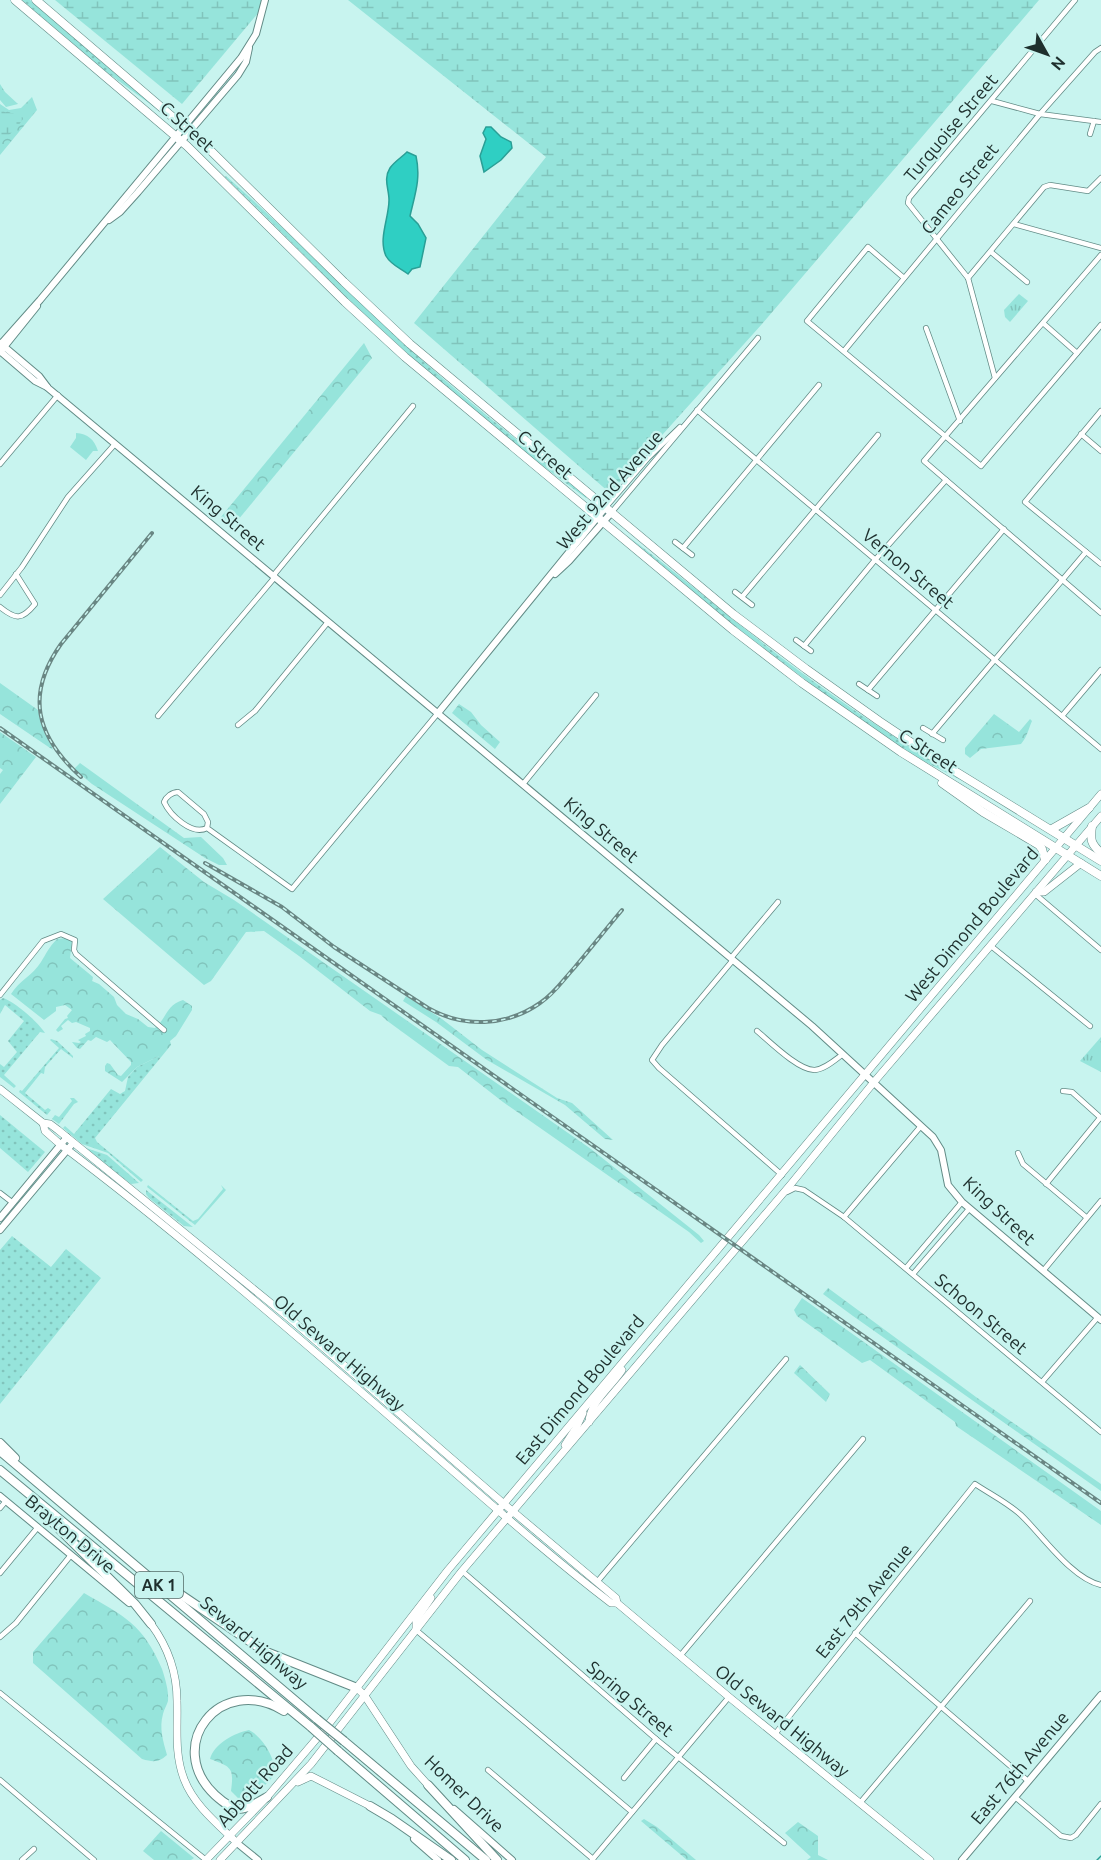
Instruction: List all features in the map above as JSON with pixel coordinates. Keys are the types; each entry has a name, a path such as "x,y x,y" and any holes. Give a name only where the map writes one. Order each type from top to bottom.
{"highway":[{"path":"0,1443 35,1481"},
{"name":"Seward Highway","path":"0,1451 486,1860"},
{"path":"3,1473 135,1604 151,1624"},
{"name":"Seward Highway","path":"3,1473 338,1751 465,1860"},
{"path":"130,1560 264,1652 357,1688"},
{"path":"267,1797 246,1809 238,1810 228,1806 208,1788 200,1776 195,1760 196,1741 204,1723 221,1706 247,1699 275,1706 310,1729"},
{"path":"428,1785 497,1860"},
{"path":"370,1806 450,1860"}],"main road":[{"name":"C Street","path":"15,0 179,139 391,344 764,655 920,764 1101,876"},
{"name":"C Street","path":"36,0 187,129 410,344 733,614 831,688 945,765 1101,861"},
{"path":"920,764 949,789 1039,845 1045,860"},
{"name":"West Dimond Boulevard","path":"866,1075 1101,794"},
{"path":"1052,829 1063,825 1089,808"},
{"name":"West Dimond Boulevard","path":"874,1082 1101,816"},
{"path":"1092,826 1090,839 1093,846 1101,853"},
{"path":"1035,893 1044,892 1081,863"},
{"name":"East Dimond Boulevard","path":"324,1730 444,1575 866,1075"},
{"name":"East Dimond Boulevard","path":"332,1737 462,1571 874,1082"},
{"name":"Old Seward Highway","path":"0,1089 43,1124 45,1131 61,1145 191,1247 551,1555 611,1604 617,1603"},
{"name":"Old Seward Highway","path":"43,1124 50,1124 67,1137 294,1322 616,1598 617,1603 930,1860"},
{"path":"686,1289 695,1297"},
{"path":"589,1422 589,1412 614,1383 628,1357"},
{"path":"360,1390 393,1413 400,1414"},
{"path":"549,1470 576,1428 584,1409"},
{"path":"551,1555 568,1564 590,1581 597,1582"},
{"path":"416,1629 416,1620 444,1575"},
{"name":"Brayton Drive","path":"151,1624 167,1650 175,1674 177,1750 183,1778 197,1803 237,1842"},
{"name":"Homer Drive","path":"357,1688 365,1696 411,1766 428,1785"},
{"name":"Abbott Road","path":"206,1860 267,1797 324,1730"},
{"name":"Abbott Road","path":"220,1860 288,1789 332,1737"},
{"path":"288,1789 311,1776 370,1806"}],"street":[{"path":"106,222 126,206 187,129 241,71 246,62 265,0"},
{"name":"Turquoise Street","path":"995,378 968,278 908,203 909,198 993,101 1075,0"},
{"name":"Cameo Street","path":"844,351 1040,114 1101,48"},
{"path":"993,101 1040,114 1101,122"},
{"path":"1090,134 1094,121"},
{"path":"1,348 31,315 40,300 136,183 179,139"},
{"path":"968,278 1047,186 1088,191 1101,178"},
{"path":"126,206 136,189 136,183"},
{"path":"1014,224 1101,248"},
{"path":"904,278 868,247 807,321 980,466 983,466 1101,325"},
{"path":"990,252 1027,282"},
{"path":"1101,255 924,461 1101,613"},
{"path":"1043,323 1077,353"},
{"path":"926,328 960,421"},
{"name":"West 92nd Avenue","path":"608,510 758,338"},
{"name":"King Street","path":"1,348 39,376 48,388 843,1054 933,1137 941,1150 948,1185 962,1202 1099,1318"},
{"path":"682,548 819,385"},
{"path":"0,464 58,395"},
{"path":"158,716 413,406"},
{"name":"West 92nd Avenue","path":"438,713 543,585 569,561 648,458 697,410"},
{"name":"Vernon Street","path":"697,410 1101,749"},
{"path":"1101,411 1025,502 1101,564"},
{"path":"1081,434 1101,451"},
{"path":"742,597 818,510 879,435"},
{"path":"0,595 68,497 115,444"},
{"path":"804,646 875,560 946,480"},
{"path":"868,690 1004,529"},
{"path":"675,542 692,555"},
{"path":"933,734 1086,552"},
{"path":"0,607 12,617 17,617 24,615 35,604 16,574"},
{"path":"735,592 752,605"},
{"path":"238,725 255,711 328,622"},
{"path":"796,640 811,651"},
{"path":"1062,716 1101,670"},
{"path":"859,684 877,696"},
{"path":"523,784 596,695"},
{"path":"207,828 292,889 438,713"},
{"path":"923,728 942,740"},
{"path":"178,792 204,814 208,822 207,828 200,831 192,829 167,810 165,798 178,792"},
{"path":"1035,893 1101,950"},
{"path":"778,902 652,1060 782,1175"},
{"path":"0,995 43,941 62,934 75,940 76,954 164,1030"},
{"path":"991,946 1090,1026"},
{"path":"757,1031 798,1064 808,1069 814,1070 825,1066 843,1054"},
{"path":"1046,1184 1101,1118 1072,1092 1063,1091"},
{"path":"844,1217 921,1126"},
{"path":"0,1218 67,1137"},
{"path":"0,1230 74,1143"},
{"path":"1018,1153 1023,1164 1086,1217"},
{"name":"Schoon Street","path":"779,1197 799,1188 844,1217 1101,1432"},
{"path":"0,1193 13,1203"},
{"path":"906,1268 962,1202"},
{"path":"1043,1271 1086,1217 1101,1202"},
{"path":"913,1274 969,1209"},
{"path":"1042,1382 1099,1318"},
{"path":"597,1582 786,1359"},
{"path":"680,1656 863,1439"},
{"name":"East 79th Avenue","path":"775,1734 975,1484 1021,1515 1044,1542 1082,1575 1101,1586"},
{"name":"Brayton Drive","path":"0,1496 151,1624"},
{"path":"0,1508 6,1501"},
{"path":"0,1573 38,1527"},
{"path":"0,1637 16,1623 71,1555"},
{"name":"Spring Street","path":"462,1571 656,1739 784,1843"},
{"path":"860,1804 1030,1601"},
{"path":"416,1629 632,1812"},
{"path":"855,1633 1028,1781"},
{"path":"0,1694 206,1860"},
{"name":"East 76th Avenue","path":"962,1860 1101,1695"},
{"path":"488,1770 592,1859 680,1758 729,1697"},
{"path":"624,1778 656,1739"},
{"path":"0,1780 94,1860"},
{"name":"Homer Drive","path":"428,1785 512,1860"},
{"path":"1015,1797 1061,1836 1071,1838 1101,1804"},
{"path":"370,1806 438,1860"},
{"path":"237,1842 258,1860"},
{"path":"22,1860 34,1849"}],"green space":[{"path":"22,0 30,0 161,112 101,68"},
{"path":"55,0 269,0 182,104"},
{"path":"348,0 1039,0 762,324 610,493 414,323 546,157"},
{"path":"0,84 18,104 6,107 0,100"},
{"path":"32,97 37,110 0,155 0,104 9,110 21,108"},
{"path":"0,108 6,113 21,113 23,119 0,144"},
{"path":"226,176 422,360 587,497 509,439 409,355 344,295"},
{"path":"1019,294 1028,301 1010,322 1005,317 1004,310"},
{"path":"364,343 372,358 233,526 221,517"},
{"path":"76,433 90,438 98,451 93,451 86,460 70,447 76,438"},
{"path":"625,534 820,686 886,732 978,789 914,756 827,696 732,624"},
{"path":"0,683 38,710 53,750 0,714"},
{"path":"459,704 471,712 481,725 500,742 495,749 452,713"},
{"path":"994,714 1019,732 1030,719 1032,721 1025,739 1021,744 981,749 970,758 965,754 965,748"},
{"path":"0,732 36,757 0,804 0,774 3,770 0,768"},
{"path":"80,763 184,838 201,837 223,858 227,865 219,865 205,858 92,784 74,769"},
{"path":"160,847 204,882 234,900 591,1149 704,1241 701,1243 689,1232 503,1102 458,1067 449,1066 381,1015 370,1011 264,931 246,932 211,981 204,985 103,899"},
{"path":"66,938 72,941 70,958 93,977 92,981 114,997 117,1005 126,1014 138,1019 148,1027 155,1028 177,1002 183,1000 192,1006 192,1010 176,1036 170,1041 171,1045 162,1056 137,1067 122,1082 105,1071 105,1066 107,1063 110,1064 121,1076 131,1062 110,1040 107,1042 96,1037 91,1041 88,1040 80,1049 77,1048 72,1042 81,1042 78,1040 86,1036 90,1028 68,1020 61,1026 63,1029 58,1032 56,1030 68,1018 72,1010 65,1005 56,1007 56,1011 44,1020 11,994 38,967 57,939"},
{"path":"406,996 442,1019 482,1050 557,1098 572,1103 613,1140 605,1139 565,1105 487,1060 403,1001"},
{"path":"3,998 26,1013 45,1033 40,1032 4,1075 16,1086 14,1088 0,1077 0,1064 4,1067 17,1052 8,1041 24,1021 5,1005 0,1014 0,1000"},
{"path":"1101,1037 1101,1072 1080,1061"},
{"path":"51,1039 57,1041 73,1058 61,1049 45,1067 44,1074 41,1073 25,1093 45,1110 48,1108 51,1110 47,1115 19,1092 59,1048"},
{"path":"162,1056 95,1138 143,1180 141,1182 108,1153 82,1144 63,1128 65,1126 74,1134 111,1089 120,1094 125,1091 128,1077 137,1067"},
{"path":"70,1098 78,1102 59,1124 52,1119 55,1115 59,1117 72,1101"},
{"path":"0,1115 45,1152 28,1172 0,1148"},
{"path":"83,1147 107,1155 139,1183 131,1184"},
{"path":"148,1185 193,1221 198,1219 223,1189 221,1185 226,1190 195,1225 147,1187"},
{"path":"146,1190 193,1227 184,1226 149,1198"},
{"path":"12,1236 51,1267 66,1249 101,1278 0,1404 0,1250"},
{"path":"828,1288 976,1397 1101,1484 1101,1491 823,1294"},
{"path":"802,1298 1101,1511 1101,1525 956,1426 955,1422 870,1360 862,1363 797,1316 794,1310"},
{"path":"800,1365 830,1394 826,1402 794,1373"},
{"path":"84,1593 121,1615 140,1631 162,1669 168,1697 161,1724 167,1755 158,1761 142,1759 33,1663 33,1652"},
{"path":"249,1730 265,1744 272,1759 274,1773 265,1785 244,1800 240,1800 231,1791 230,1769 210,1759 225,1740"},
{"path":"644,1819 696,1860 687,1860 641,1821"},
{"path":"798,1822 818,1836 818,1855 828,1860 807,1860 811,1857 785,1833"},
{"path":"161,1831 194,1858 191,1860 154,1860 143,1851"}],"shaded area":[{"path":"486,127 491,127 501,137 511,142 512,148 501,160 484,172 480,156 486,139 483,133"},
{"path":"407,152 416,156 418,172 410,216 426,238 420,267 412,269 408,274 388,259 383,243 389,207 388,172"}],"waterway":[{"path":"1097,1860 1101,1856"}],"railway":[{"path":"81,777 66,762 45,730 40,698 43,681 61,644 152,533"},
{"path":"0,728 1101,1503"},
{"path":"205,863 282,907 334,947 428,1008 441,1015 470,1022 513,1017 545,999 559,986 622,910"}]}
